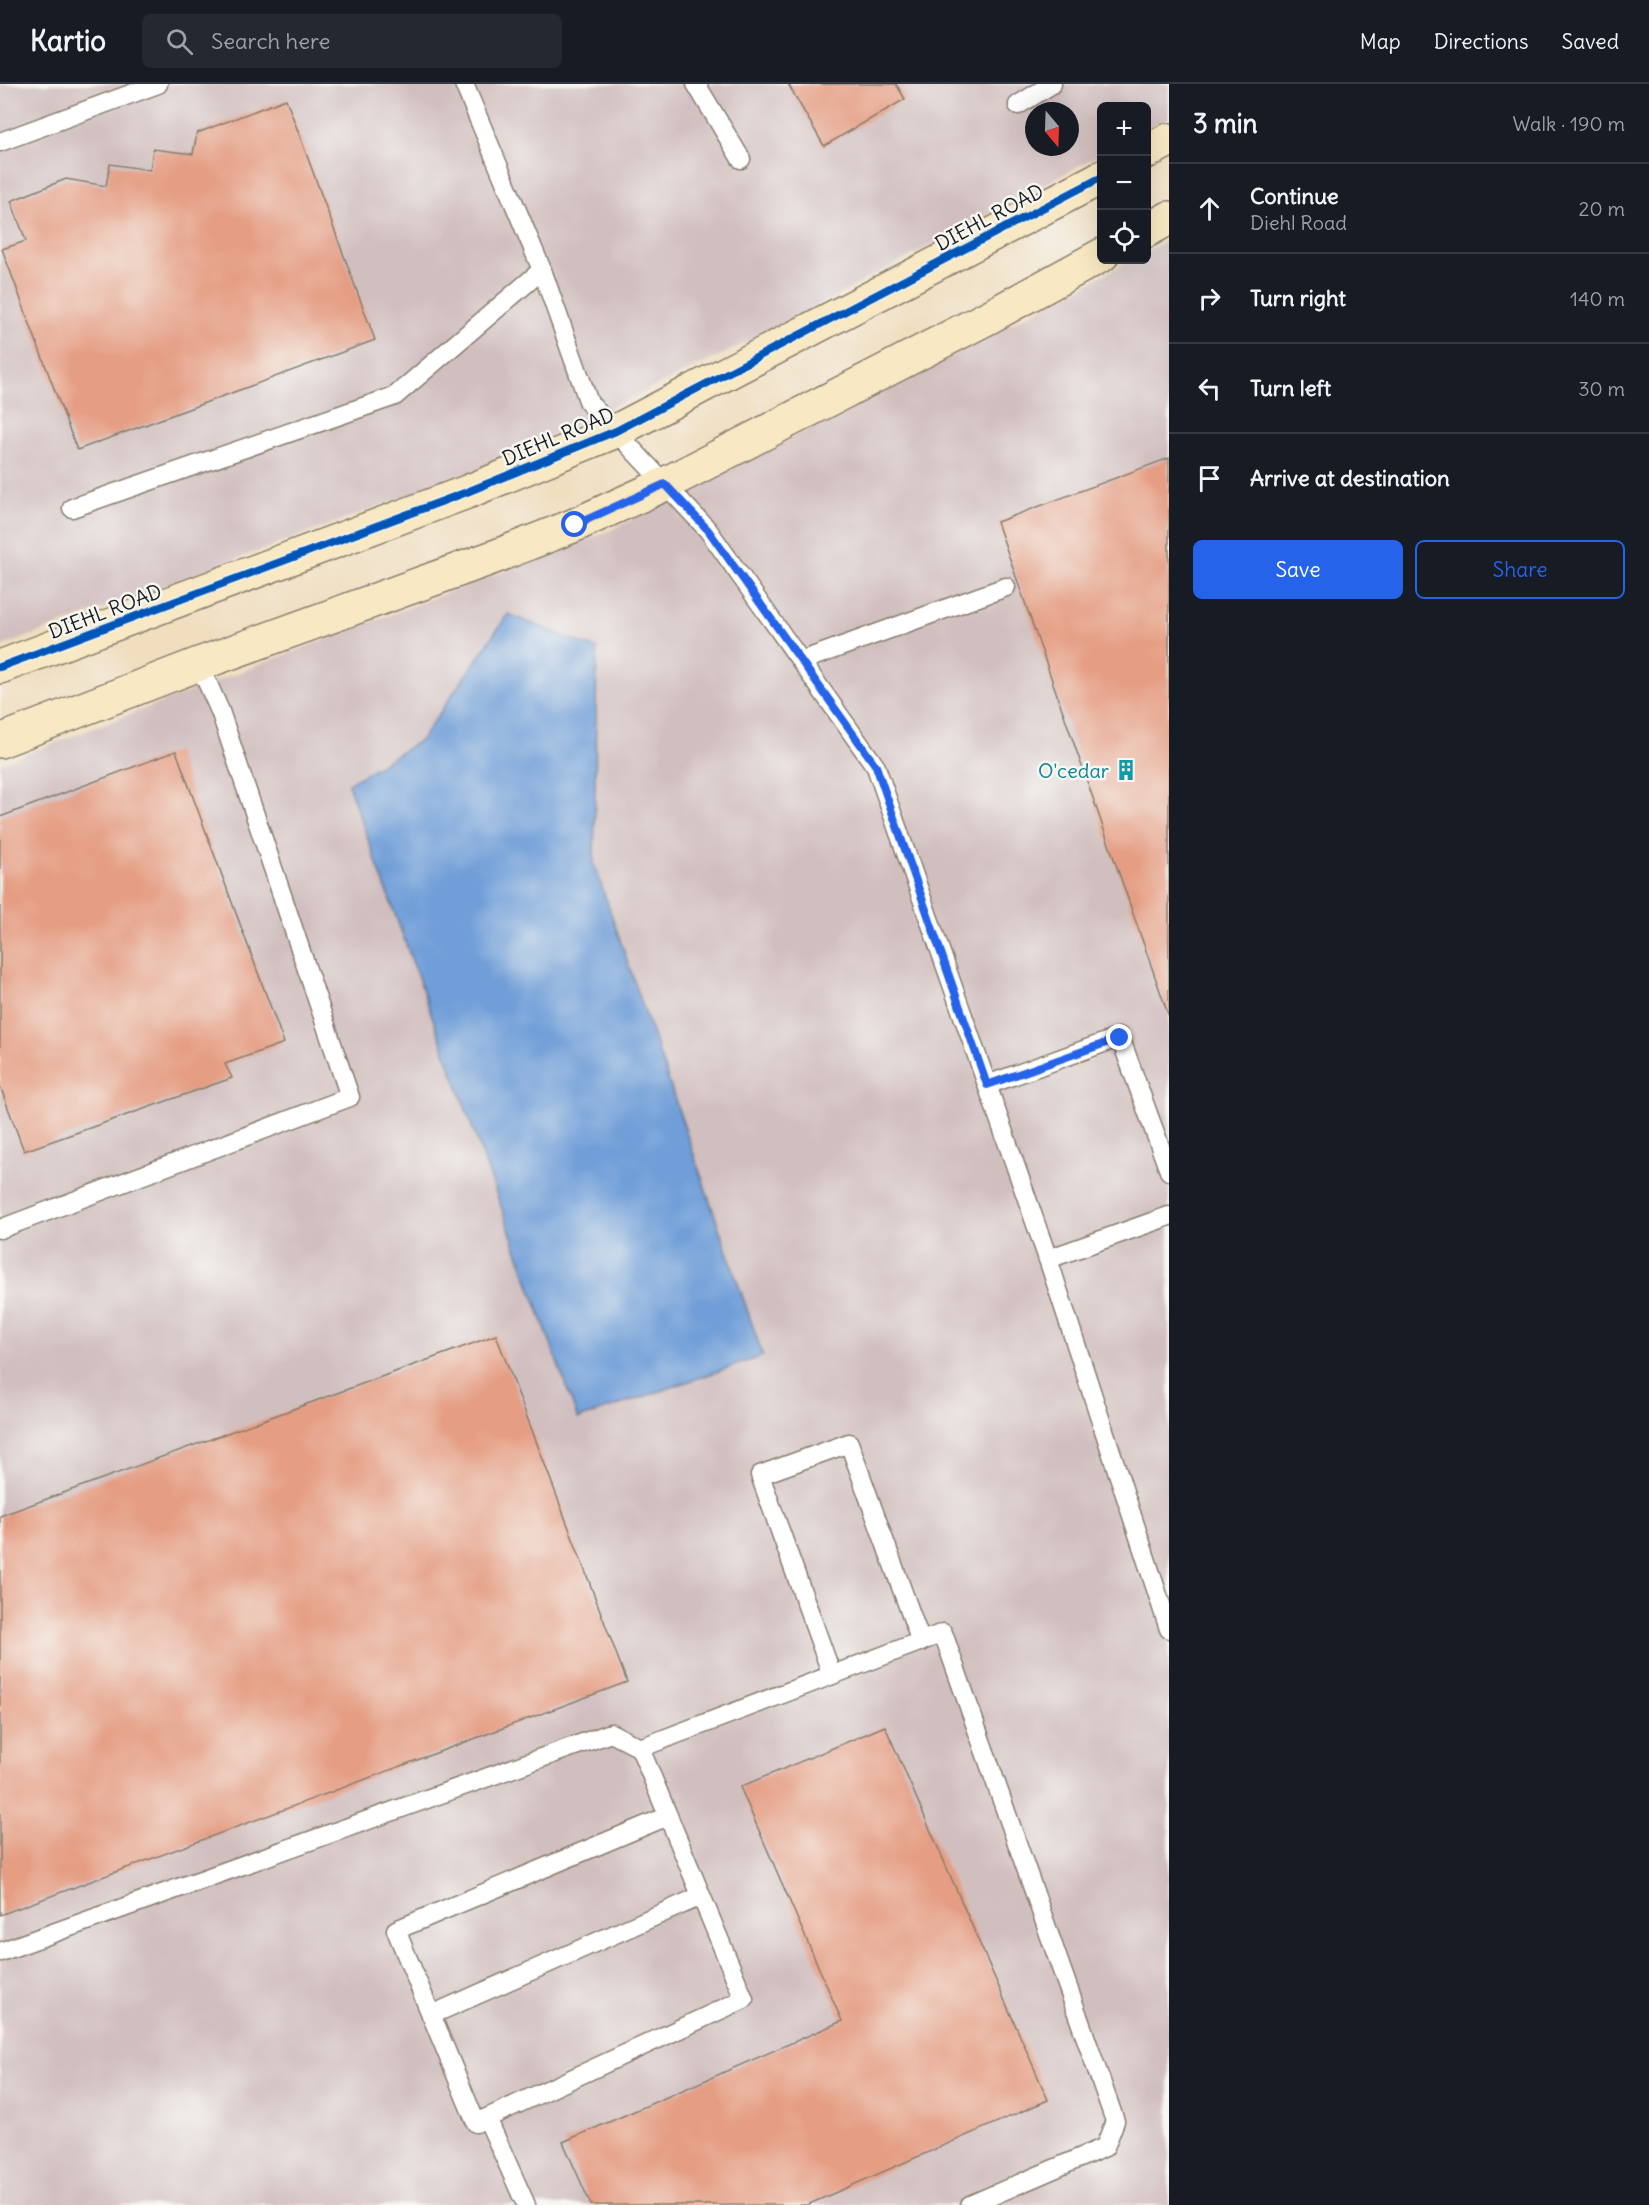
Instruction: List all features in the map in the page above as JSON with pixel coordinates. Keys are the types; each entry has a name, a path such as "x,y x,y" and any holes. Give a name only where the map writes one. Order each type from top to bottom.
{"street":[{"path":"1151,149 1169,140"},
{"name":"DIEHL ROAD","path":"0,668 467,492 616,431 1097,179"},
{"path":"1151,228 1169,218"},
{"path":"0,741 575,525 665,484 989,317 1097,257"}],"lane":[{"path":"0,142 158,84"},
{"path":"464,84 542,270 589,403 708,530 876,766 1048,1259 1169,1629"},
{"path":"696,84 741,159"},
{"path":"1018,105 1052,84"},
{"path":"72,508 395,396 542,270"},
{"path":"801,661 1006,587"},
{"path":"0,1229 350,1097 220,711 200,664"},
{"path":"987,1085 1120,1038 1169,1171"},
{"path":"1048,1259 1169,1216"},
{"path":"832,1675 760,1475 849,1443 921,1642"},
{"path":"640,1748 943,1633 1115,2121 1105,2147 970,2205"},
{"path":"0,1952 611,1733 640,1748 744,1999 476,2123 396,1930 668,1816"},
{"path":"431,2015 702,1896"},
{"path":"487,2118 526,2205"}],"shaded area":[{"path":"0,84 1169,84 1169,118 1151,128 1151,102 1097,102 1097,156 782,325 483,468 0,647"},
{"path":"1169,239 1169,2205 0,2205 0,764 611,530 903,381 1123,264 1151,264 1151,249"}],"water":[{"path":"508,614 597,649 594,864 763,1356 578,1419 348,784 421,740"}],"building":[{"path":"788,84 896,84 905,99 824,146"},
{"path":"286,99 375,340 77,450 2,249 26,241 11,201 66,179 106,186 110,164 150,170 153,149 193,154 197,133"},
{"name":"O'cedar","path":"1169,458 1169,1017 997,522"},
{"path":"176,751 284,1043 225,1064 232,1078 24,1151 0,1086 0,817"},
{"path":"496,1335 627,1682 0,1915 0,1516"},
{"path":"885,1726 1048,2100 807,2205 591,2205 563,2142 842,2021 740,1787"}],"cycle path":[{"path":"0,667 467,492 616,431 1097,180"}],"place":[{"name":"O'cedar","path":"1126,770"}],"route":[{"path":"575,525 665,484 708,530 876,766 987,1085 1120,1038"}]}
